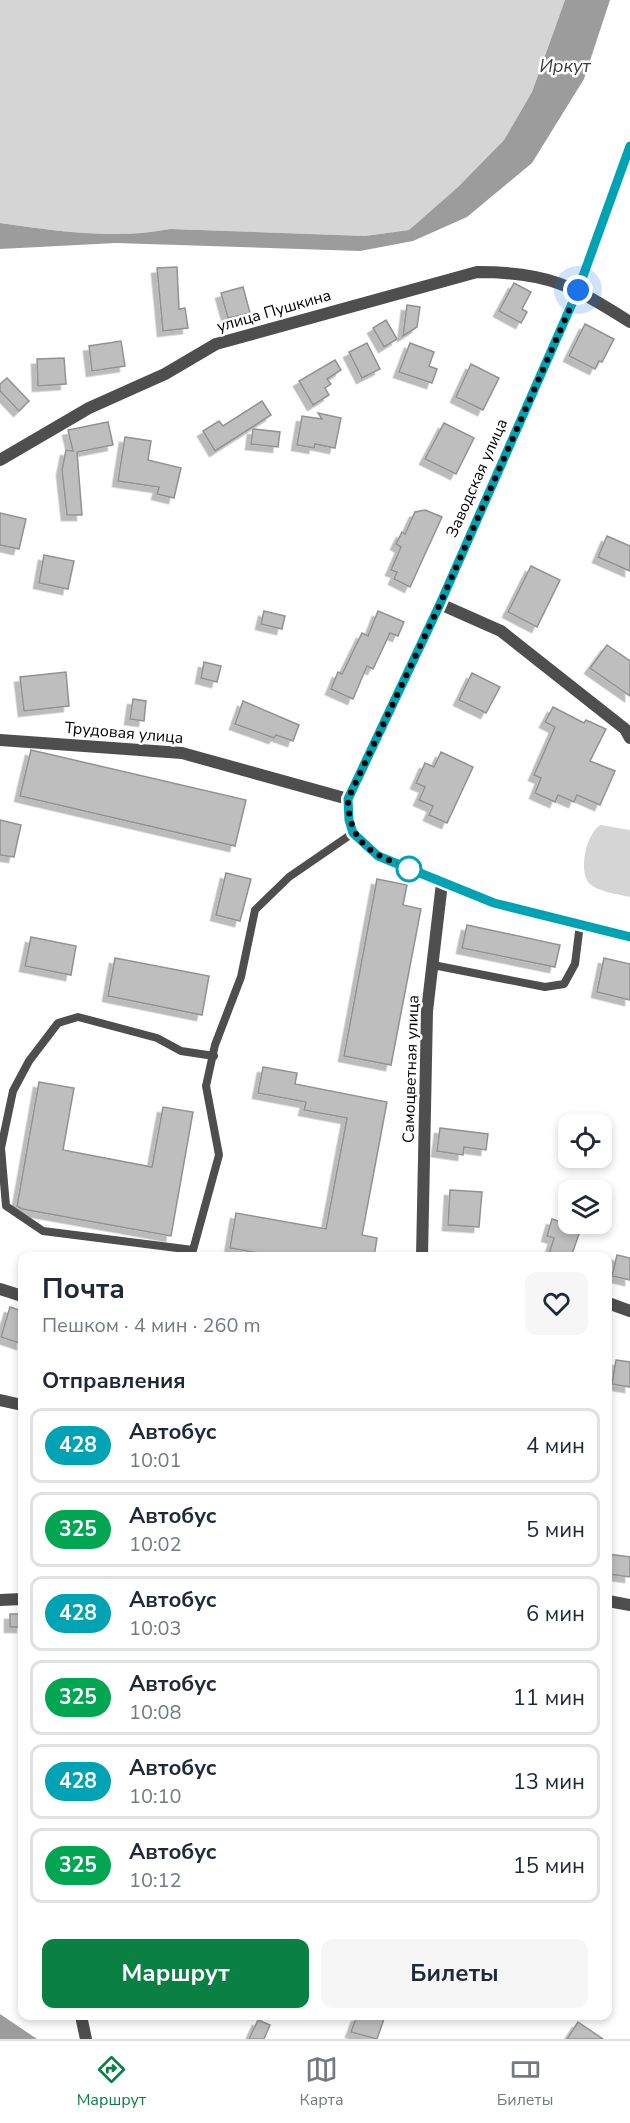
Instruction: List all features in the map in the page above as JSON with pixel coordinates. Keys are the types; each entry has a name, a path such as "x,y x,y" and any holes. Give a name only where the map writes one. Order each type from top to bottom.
{"street":[{"name":"Заводская улица","path":"353,833 349,820 348,799 440,604 578,290 630,146"},
{"name":"улица Пушкина","path":"0,460 89,408 165,374 216,344 477,272 511,272 542,276 578,290 630,322"},
{"path":"440,604 501,631 625,729 630,738"},
{"name":"Трудовая улица","path":"0,740 182,753 348,799"},
{"path":"353,833 378,856 494,903 630,937"},
{"name":"Самоцветная улица","path":"422,1252 427,1011 442,883"},
{"path":"0,1289 18,1295"},
{"path":"612,1304 630,1311"},
{"path":"0,1400 18,1404"},
{"path":"0,1600 18,1599"},
{"path":"612,1602 630,1605"},
{"path":"82,2020 86,2039"}],"lane":[{"path":"214,1056 181,1052 157,1038 78,1017 58,1023 29,1061 13,1091 1,1148 6,1206 43,1231 193,1250 219,1155 206,1086 241,977 255,910 289,877 353,833"},
{"path":"433,965 545,987 564,984 575,964 580,924"}],"shaded area":[{"path":"0,0 565,0 532,92 504,140 458,187 409,230 365,236 170,229 106,234 0,223"},
{"path":"601,825 630,830 630,897 598,889 586,878 585,852 592,835"}],"water":[{"name":"Иркут","path":"565,0 610,0 584,79 532,163 467,217 413,241 360,251 116,243 0,249 0,223 106,234 170,229 365,236 409,230 458,187 504,140 532,92"},
{"path":"0,2014 37,2039 0,2039"}],"building":[{"path":"177,267 179,309 185,308 188,328 163,331 157,268"},
{"path":"514,283 531,292 522,309 527,312 521,323 499,311"},
{"path":"243,287 250,313 228,318 221,293"},
{"path":"407,305 420,307 417,327 403,336"},
{"path":"386,320 397,339 384,347 373,328"},
{"path":"585,324 614,339 602,362 599,361 595,369 569,356"},
{"path":"121,341 125,366 92,371 89,346"},
{"path":"367,343 380,369 362,378 349,352"},
{"path":"410,343 434,352 429,366 437,369 432,383 399,372"},
{"path":"64,358 66,384 38,386 37,359"},
{"path":"335,360 341,370 327,379 331,384 325,388 329,395 313,405 299,381"},
{"path":"471,364 499,378 483,410 456,397"},
{"path":"7,378 29,401 19,411 0,391 0,384"},
{"path":"262,401 271,415 215,451 203,431 219,421 223,426"},
{"path":"318,413 341,418 335,448 315,444 314,448 297,445 302,416 322,419"},
{"path":"108,422 113,445 77,452 82,515 67,515 62,470 66,450 73,451 68,430"},
{"path":"444,423 474,438 456,474 425,459"},
{"path":"253,429 280,432 278,447 251,444"},
{"path":"125,437 151,441 148,460 181,468 174,498 157,494 159,487 118,481"},
{"path":"425,510 442,517 410,587 394,579 397,572 391,570 401,547 396,544 402,532 405,534 415,512"},
{"path":"0,513 26,519 19,549 0,545"},
{"path":"607,536 630,546 630,571 598,557"},
{"path":"44,555 74,561 68,589 39,583"},
{"path":"531,566 560,580 537,627 508,612"},
{"path":"264,611 285,616 282,629 261,624"},
{"path":"378,611 404,622 398,636 390,633 373,669 367,666 353,699 331,689 338,672 342,674 362,633 368,636"},
{"path":"607,645 630,661 630,696 590,668"},
{"path":"204,662 221,666 217,682 201,678"},
{"path":"66,672 69,706 24,711 20,677"},
{"path":"472,673 500,687 486,713 459,700"},
{"path":"133,699 146,701 144,721 130,719"},
{"path":"243,701 299,725 293,741 276,735 274,738 235,724"},
{"path":"553,707 584,723 586,720 606,729 590,761 615,771 600,805 577,795 574,802 558,795 555,802 535,793 541,778 534,775 555,727 545,722"},
{"path":"31,750 246,800 235,846 20,796"},
{"path":"441,752 473,767 447,823 429,815 433,806 419,800 425,787 416,783 425,763 434,767"},
{"path":"0,820 21,825 14,857 0,855"},
{"path":"226,873 251,879 240,921 216,915"},
{"path":"377,879 407,885 403,905 421,909 391,1065 344,1056"},
{"path":"467,925 560,945 555,967 462,948"},
{"path":"31,937 76,946 71,975 25,966"},
{"path":"115,958 209,976 202,1015 108,996"},
{"path":"604,958 630,964 630,1000 597,992"},
{"path":"263,1067 297,1073 295,1084 387,1102 362,1235 377,1238 375,1252 253,1252 230,1248 236,1213 326,1229 347,1118 304,1110 306,1102 258,1093"},
{"path":"39,1082 74,1088 63,1150 152,1167 163,1107 193,1112 171,1236 22,1209 17,1206"},
{"path":"440,1128 488,1134 486,1150 464,1147 463,1155 437,1151"},
{"path":"450,1190 482,1192 479,1227 448,1225"},
{"path":"552,1219 558,1221 558,1234 579,1234 573,1252 550,1252 554,1238 547,1236"},
{"path":"617,1255 630,1258 630,1280 612,1276"},
{"path":"10,1307 18,1310 18,1343 1,1337"},
{"path":"616,1360 630,1362 630,1387 612,1384"},
{"path":"612,1555 630,1557 630,1577 612,1575"},
{"path":"10,1614 18,1614 18,1627 10,1627"},
{"path":"258,2020 270,2025 264,2039 249,2039"},
{"path":"356,2020 384,2020 377,2039 351,2032"},
{"path":"578,2022 603,2039 567,2039"}],"bus line":[{"name":"428","path":"630,146 578,290 440,604 348,799 349,820 353,833 378,856 494,903 630,937"}],"route":[{"path":"409,869 378,856 353,833 349,820 348,799 440,604 578,290"}]}
